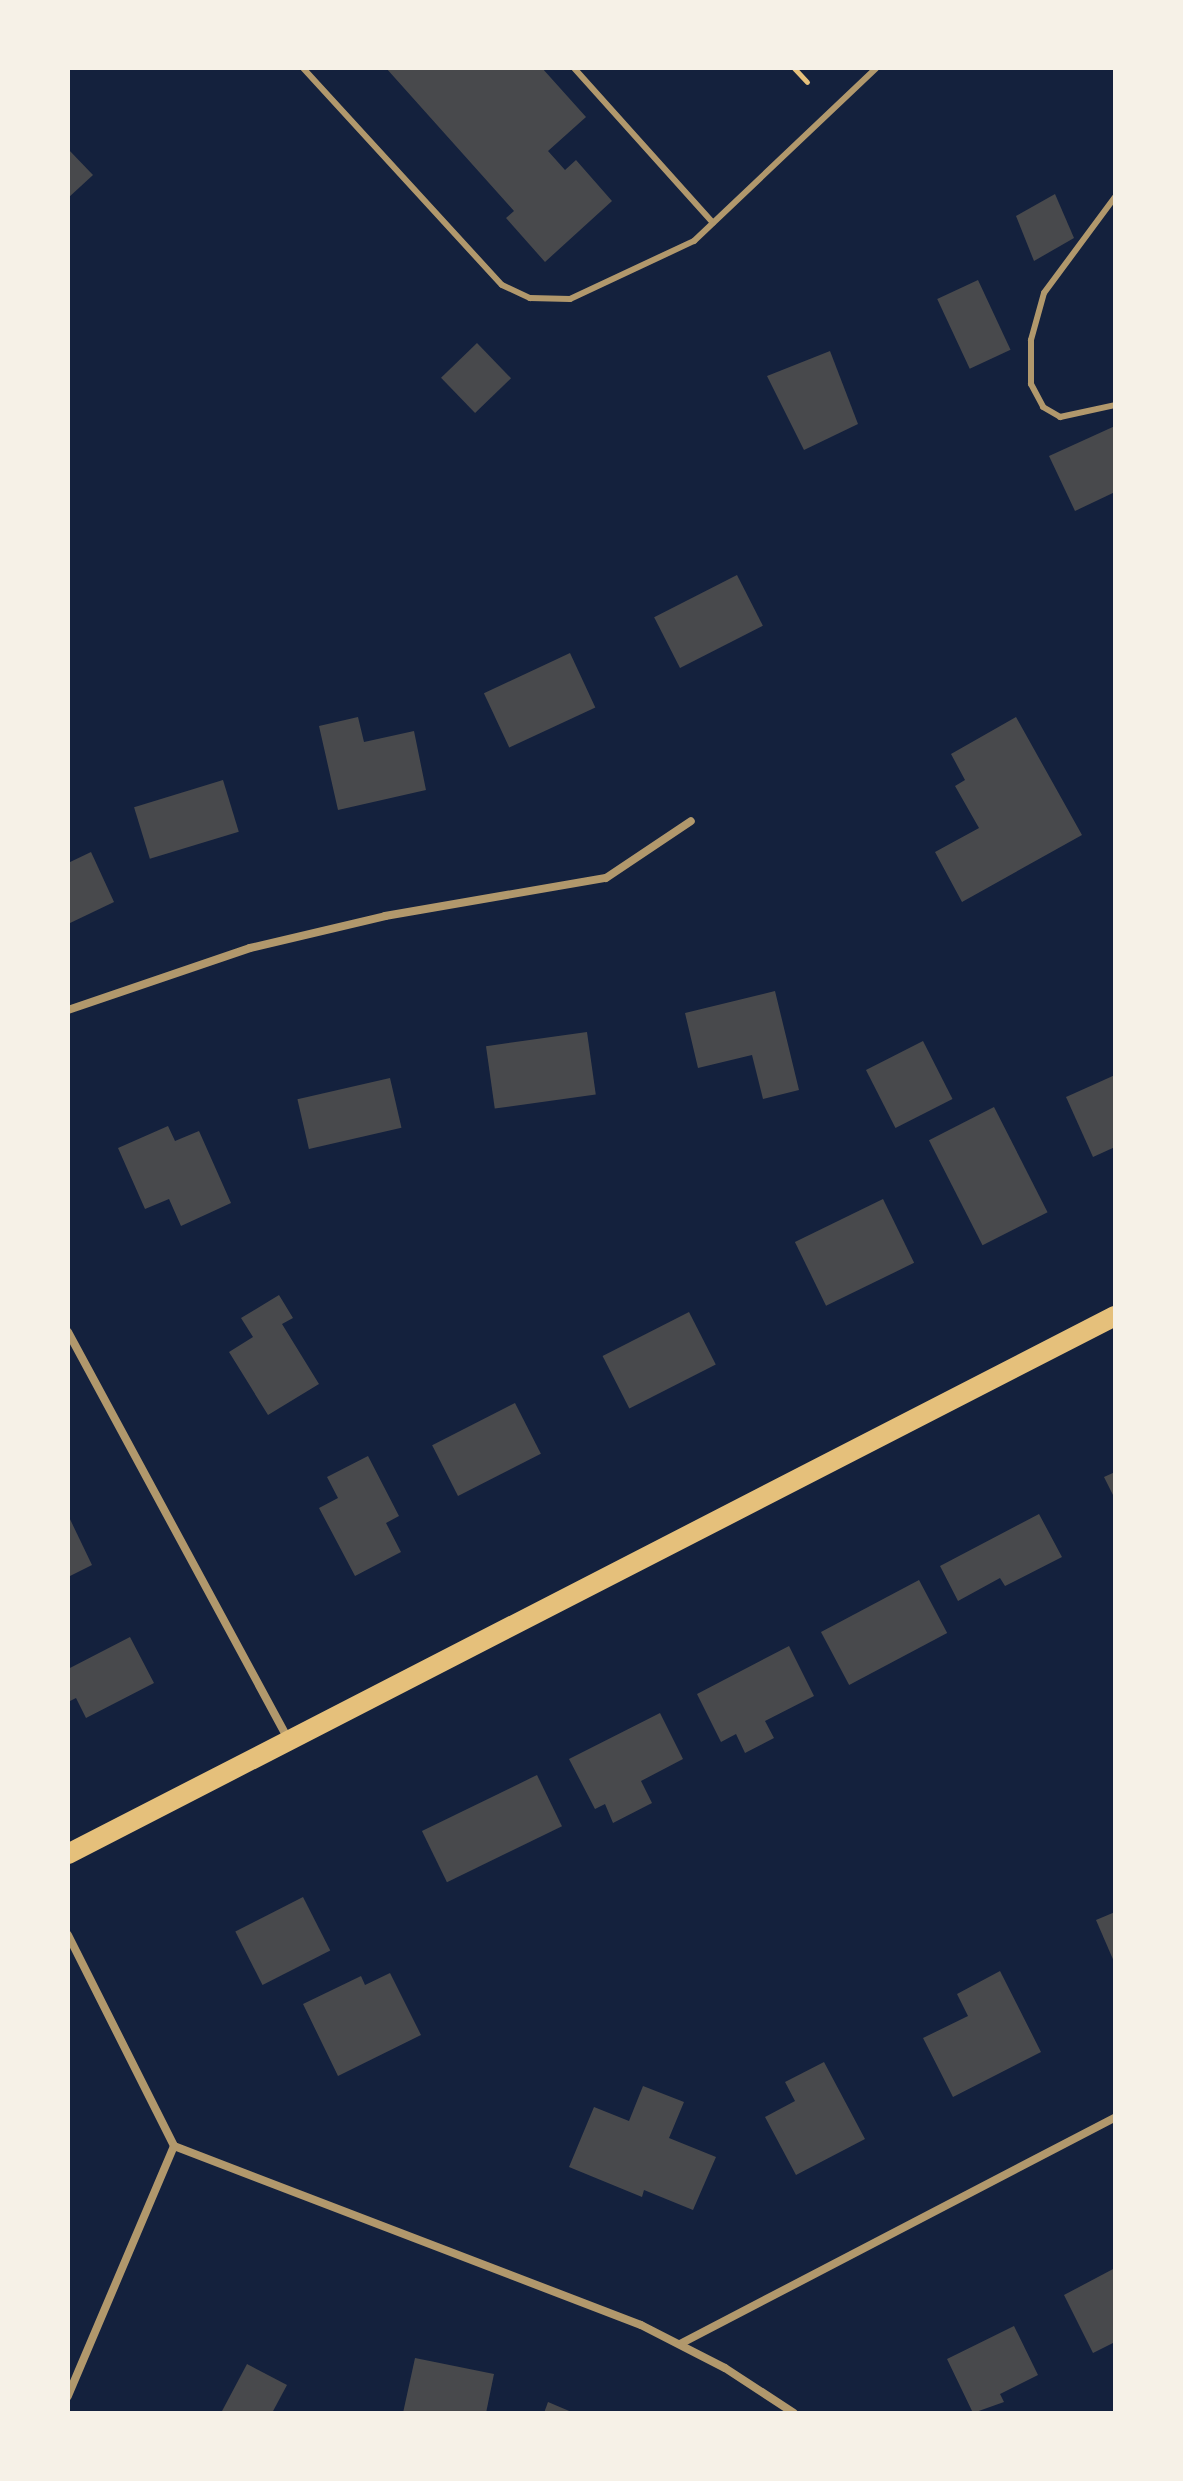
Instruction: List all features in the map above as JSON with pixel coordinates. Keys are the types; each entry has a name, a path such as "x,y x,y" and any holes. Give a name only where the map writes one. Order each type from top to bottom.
{"main road":[{"path":"68,1854 1115,1316"}],"street":[{"path":"68,1010 250,948 385,916 606,878 691,821"},
{"path":"68,1332 289,1741"},
{"path":"68,1935 174,2146 680,2344 794,2413"},
{"path":"680,2344 1115,2118"},
{"path":"68,2396 174,2146"}],"lane":[{"path":"303,68 502,285 530,298 570,299 666,256 713,223 876,68"},
{"path":"574,68 713,223"},
{"path":"1115,197 1044,293 1031,340 1031,384 1043,407 1060,417 1115,405"}],"path":[{"path":"794,68 807,82"}],"building":[{"path":"386,68 542,68 586,117 548,151 565,170 576,160 612,201 545,262 506,218 514,211"},
{"path":"68,149 93,175 68,198"},
{"path":"1055,194 1074,238 1034,261 1016,216"},
{"path":"978,280 1011,350 970,369 937,299"},
{"path":"477,343 511,378 475,413 441,378"},
{"path":"830,351 858,424 804,450 767,376"},
{"path":"1115,426 1115,492 1075,511 1049,456"},
{"path":"737,575 763,626 680,668 654,617"},
{"path":"570,653 595,707 509,748 484,693"},
{"path":"358,717 364,742 414,731 426,790 338,810 319,726"},
{"path":"1016,717 1082,835 962,902 935,852 979,828 955,786 965,780 951,754"},
{"path":"223,780 239,832 150,859 134,807"},
{"path":"91,852 114,902 68,924 68,863"},
{"path":"775,991 799,1090 763,1099 752,1055 698,1068 685,1013"},
{"path":"587,1032 596,1094 495,1109 486,1046"},
{"path":"923,1041 953,1099 895,1128 866,1070"},
{"path":"1115,1075 1115,1147 1093,1157 1066,1097"},
{"path":"390,1078 401,1128 309,1149 297,1099"},
{"path":"994,1107 1048,1212 983,1245 929,1140"},
{"path":"168,1126 175,1141 199,1131 231,1203 181,1226 169,1199 145,1209 118,1148"},
{"path":"883,1199 914,1263 826,1306 795,1242"},
{"path":"279,1295 293,1318 282,1324 319,1384 268,1415 229,1352 253,1337 241,1318"},
{"path":"689,1312 716,1365 629,1409 603,1356"},
{"path":"515,1403 541,1454 458,1496 432,1445"},
{"path":"368,1456 399,1516 386,1523 401,1552 355,1576 319,1508 338,1498 327,1477"},
{"path":"1115,1472 1115,1499 1104,1477"},
{"path":"1039,1514 1062,1557 1005,1586 1000,1578 958,1601 940,1566"},
{"path":"68,1515 92,1565 68,1577"},
{"path":"919,1580 947,1633 849,1685 821,1632"},
{"path":"130,1637 154,1683 86,1718 76,1698 68,1702 68,1669"},
{"path":"789,1646 814,1696 765,1721 774,1738 745,1753 736,1734 721,1742 697,1694"},
{"path":"660,1713 683,1759 641,1781 652,1803 613,1823 605,1804 595,1809 569,1759"},
{"path":"537,1775 562,1826 447,1882 422,1831"},
{"path":"303,1897 330,1950 263,1985 235,1932"},
{"path":"1115,1912 1115,1964 1096,1920"},
{"path":"1000,1971 1041,2052 953,2097 923,2038 968,2016 957,1994"},
{"path":"390,1973 421,2035 338,2076 303,2004 361,1976 365,1985"},
{"path":"824,2062 865,2139 796,2175 765,2117 795,2101 785,2082"},
{"path":"643,2086 684,2102 669,2138 716,2157 693,2210 644,2190 642,2197 569,2167 594,2107 629,2121"},
{"path":"1115,2268 1115,2342 1093,2353 1064,2295"},
{"path":"1014,2326 1038,2375 1000,2394 1004,2402 973,2413 947,2359"},
{"path":"415,2358 494,2374 486,2413 403,2413"},
{"path":"247,2364 287,2385 272,2413 221,2413"},
{"path":"548,2402 574,2413 544,2413"}]}
